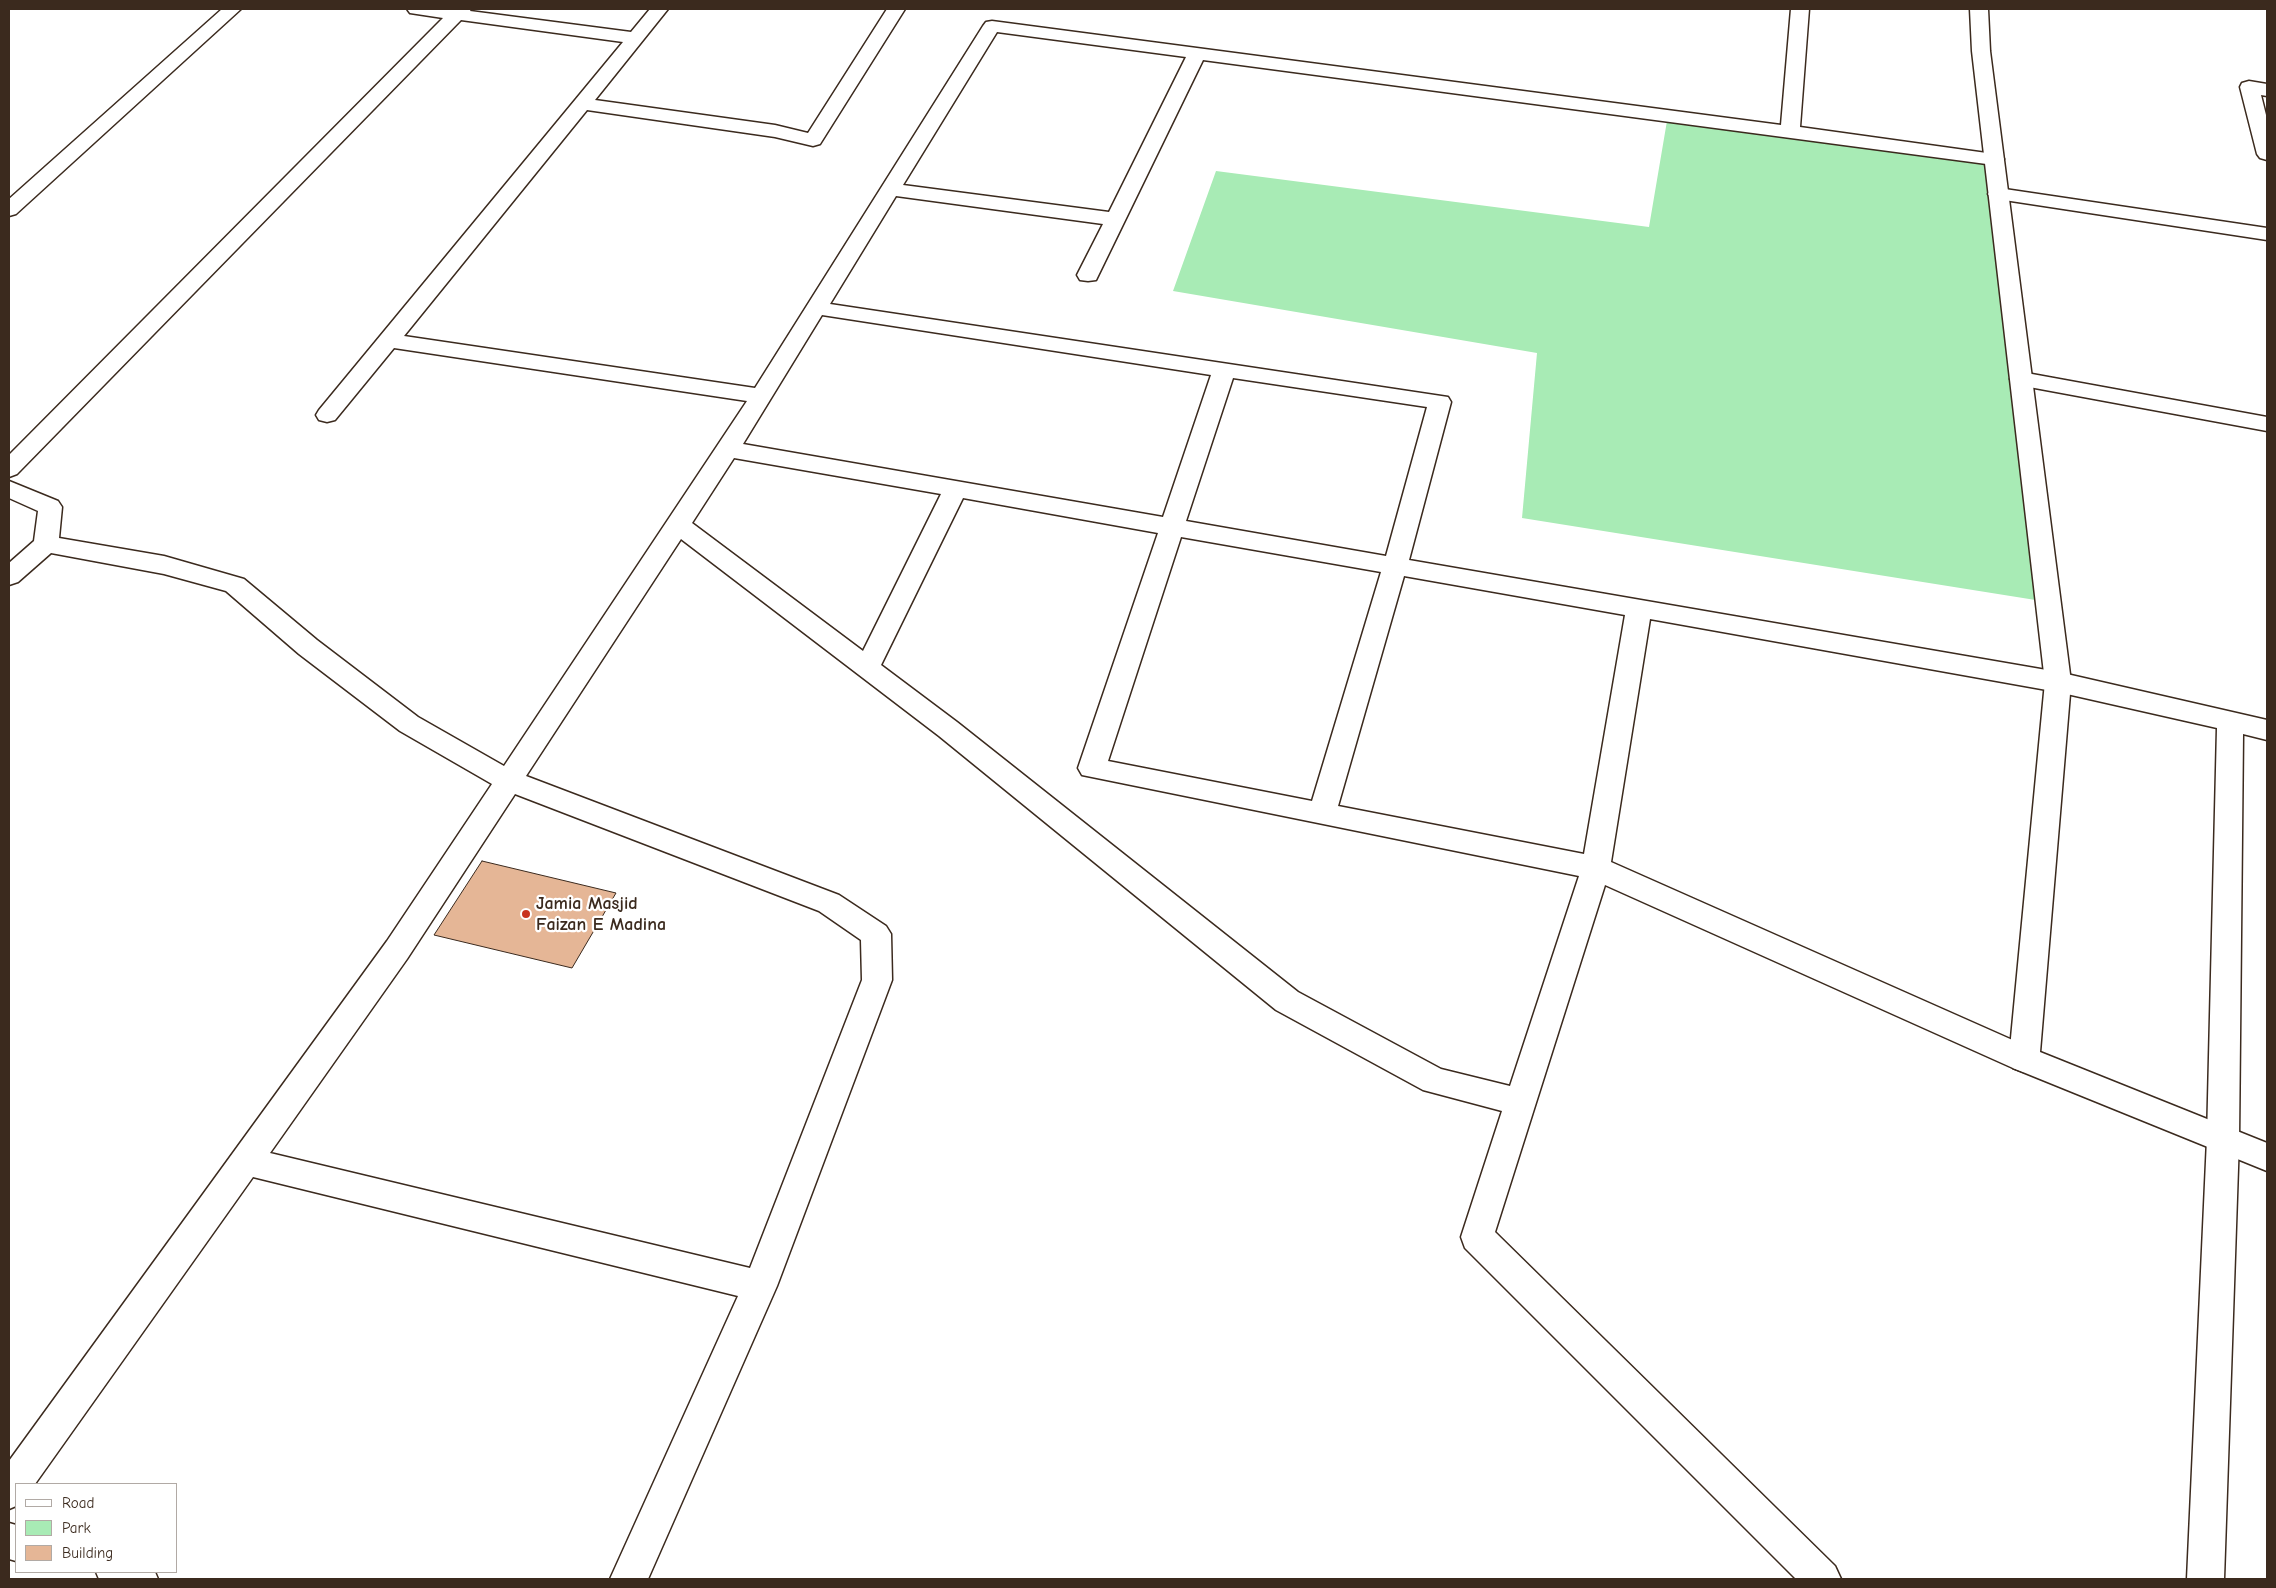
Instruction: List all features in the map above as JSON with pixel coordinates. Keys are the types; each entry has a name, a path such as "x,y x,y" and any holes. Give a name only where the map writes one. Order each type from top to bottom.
{"street":[{"path":"9,210 232,9"},
{"path":"416,9 459,12 636,38"},
{"path":"327,415 659,9"},
{"path":"582,104 775,132 813,140 896,9"},
{"path":"9,1491 398,950 728,449 1002,9"},
{"path":"1790,132 1800,9"},
{"path":"1979,9 1981,51 2058,682 2024,1059"},
{"path":"9,469 459,12"},
{"path":"992,26 1994,159"},
{"path":"1088,275 1197,53"},
{"path":"2267,90 2250,87 2267,154"},
{"path":"890,189 1115,219"},
{"path":"1998,194 2267,234"},
{"path":"816,308 1440,402 1395,566 1322,814"},
{"path":"388,340 761,396"},
{"path":"1224,370 1092,768 1596,868 2024,1059 2267,1157"},
{"path":"2021,379 2267,424"},
{"path":"728,449 2058,682 2267,730"},
{"path":"867,668 955,488"},
{"path":"9,489 50,507 46,544 9,576"},
{"path":"678,525 948,729 1287,1001 1434,1081 1521,1102"},
{"path":"46,544 164,565 235,585 308,647 409,724 509,781 829,904 876,934 877,980 760,1286 629,1579"},
{"path":"1639,608 1596,868 1477,1237 1822,1579"},
{"path":"2206,1579 2223,1139 2230,721"},
{"path":"246,1161 760,1286"},
{"path":"118,1573 139,1579"}],"green space":[{"path":"1668,115 1994,159 2048,602 1522,518 1537,353 1173,291 1216,171 1649,227"}],"building":[{"name":"Jamia Masjid Faizan E Madina","path":"482,861 616,893 572,968 434,935"}],"place":[{"name":"Jamia Masjid Faizan E Madina","path":"526,914"}]}
